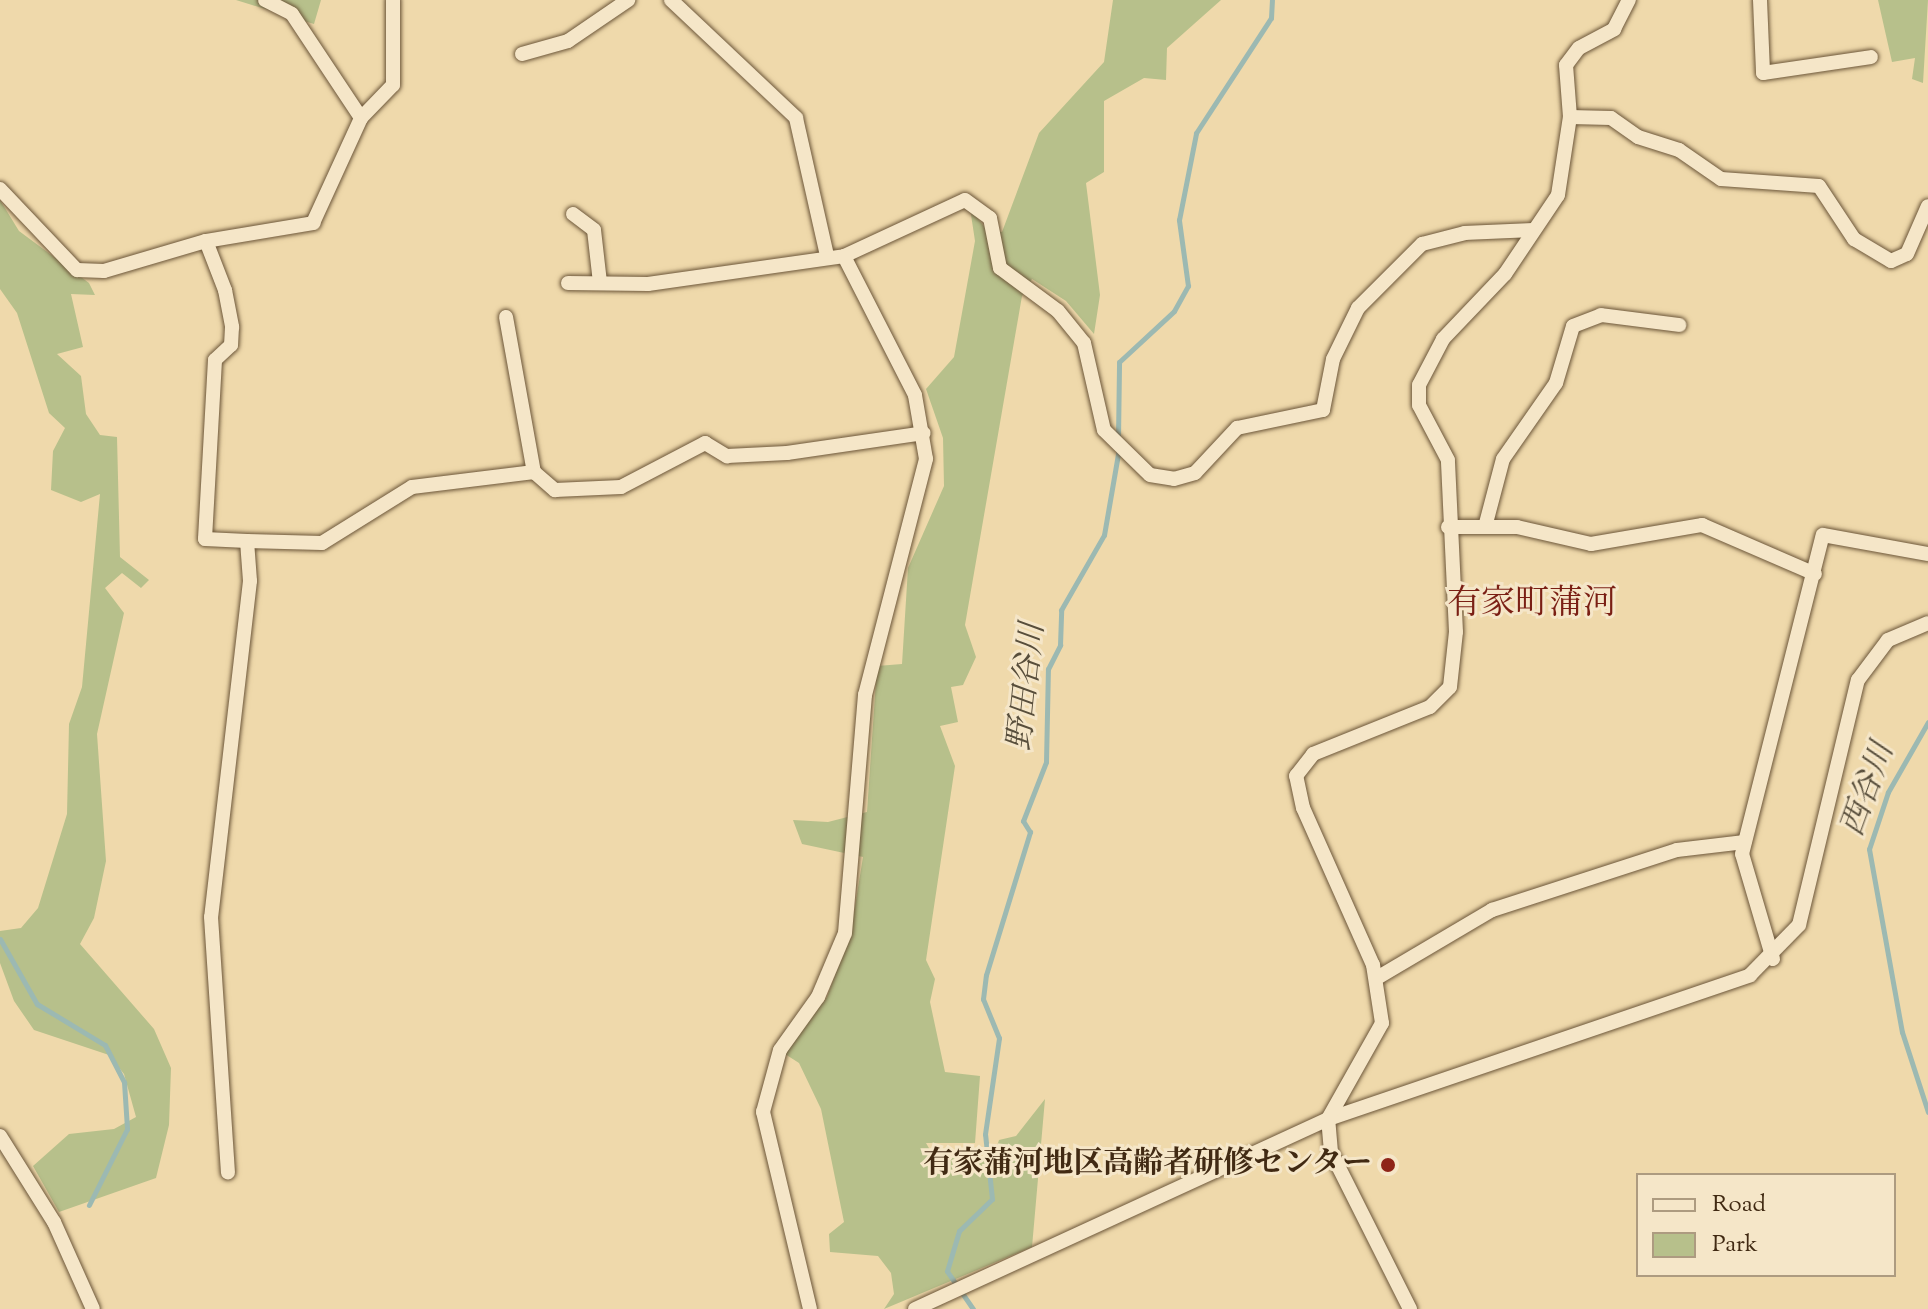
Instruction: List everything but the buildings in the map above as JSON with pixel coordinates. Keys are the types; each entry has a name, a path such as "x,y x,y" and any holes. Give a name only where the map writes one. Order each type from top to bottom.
{"street":[{"path":"265,0 292,14 361,118"},
{"path":"0,189 27,224 88,273 206,241 313,223 361,118 393,85 393,0"},
{"path":"522,54 568,41 628,0"},
{"path":"671,0 796,118 827,256"},
{"path":"1410,1309 1341,1182 1328,1119 1378,1040 1377,978 1303,808 1296,776 1313,754 1430,707 1450,687 1456,632 1448,527 1448,460 1419,405 1419,385 1443,339 1505,274 1558,195 1570,117 1570,57 1614,29 1629,0"},
{"path":"1760,0 1763,73 1871,57"},
{"path":"1570,117 1611,118 1721,179 1819,186 1854,239 1891,261 1907,254 1928,206"},
{"path":"568,283 648,284 827,256 844,256 948,202 974,203 990,218 1000,268 1058,311 1084,343 1095,410 1111,440 1150,475 1186,477 1237,428 1316,416 1328,404 1344,333 1399,261 1445,237 1532,230"},
{"path":"573,214 594,230 600,283"},
{"path":"206,241 232,327 231,345 215,360 205,539 322,543 412,487 534,472"},
{"path":"810,1309 763,1112 780,1050 818,997 845,933 865,695 880,619 924,481 924,433 915,395 844,256"},
{"path":"1485,527 1503,459 1556,383 1573,326 1601,315 1679,325"},
{"path":"506,317 534,472 555,490 587,494 621,487 705,443 727,456 787,453 924,433"},
{"path":"1448,527 1485,527 1591,544 1702,525 1815,574"},
{"path":"1773,959 1743,872 1745,842 1823,535 1928,554"},
{"path":"228,1172 211,917 250,581 247,541"},
{"path":"915,1309 1328,1119 1718,989 1773,959 1799,925 1858,680 1888,640 1928,623"},
{"path":"1377,978 1492,910 1677,850 1745,842"},
{"path":"0,1136 54,1222 93,1309"}],"green space":[{"path":"236,0 321,0 314,24"},
{"path":"1113,0 1221,0 1167,48 1166,80 1144,78 1104,101 1104,172 1086,183 1100,295 1094,334 1066,301 1032,279 1022,296 965,625 976,657 963,685 951,687 958,722 940,726 955,766 926,960 935,979 930,1002 945,1072 980,1076 975,1143 926,1143 933,1155 992,1161 999,1140 1016,1136 1045,1099 1032,1247 884,1309 894,1294 891,1273 878,1256 830,1252 829,1234 844,1222 821,1109 799,1063 785,1054 827,997 851,931 863,857 802,844 793,820 828,822 867,812 877,666 902,664 908,568 944,486 943,438 926,389 954,357 975,241 970,208 986,229 1002,232 1039,133 1104,62"},
{"path":"1878,0 1928,0 1923,83 1912,79 1915,58 1892,62"},
{"path":"0,200 19,231 89,283 95,295 71,294 83,347 57,354 81,376 86,414 100,435 117,437 120,557 149,580 141,588 122,573 105,588 124,613 97,734 106,861 94,918 80,944 154,1029 171,1068 169,1125 156,1178 59,1212 33,1166 69,1134 114,1129 136,1117 124,1074 109,1055 34,1030 14,1001 0,963 0,931 21,928 38,908 67,814 69,724 82,687 100,494 81,502 51,490 53,451 65,428 49,413 17,313 0,289"}],"waterway":[{"name":"野田谷川","path":"1118,438 1119,362 1174,311 1188,286 1179,220 1196,133 1271,18 1272,0"},
{"name":"野田谷川","path":"973,1309 947,1271 959,1231 992,1199 985,1134 999,1038 983,999 986,975 1030,832 1023,821 1046,762 1048,669 1060,645 1061,610 1104,535 1119,448"},
{"name":"西谷川","path":"1928,722 1888,792 1869,849 1902,1032 1928,1112"},
{"path":"0,939 37,1004 105,1045 124,1082 127,1129 89,1205"}],"place":[{"name":"有家蒲河地区高齢者研修センター","path":"1388,1165"}],"district":[{"name":"有家町蒲河","path":"1532,605"}]}
